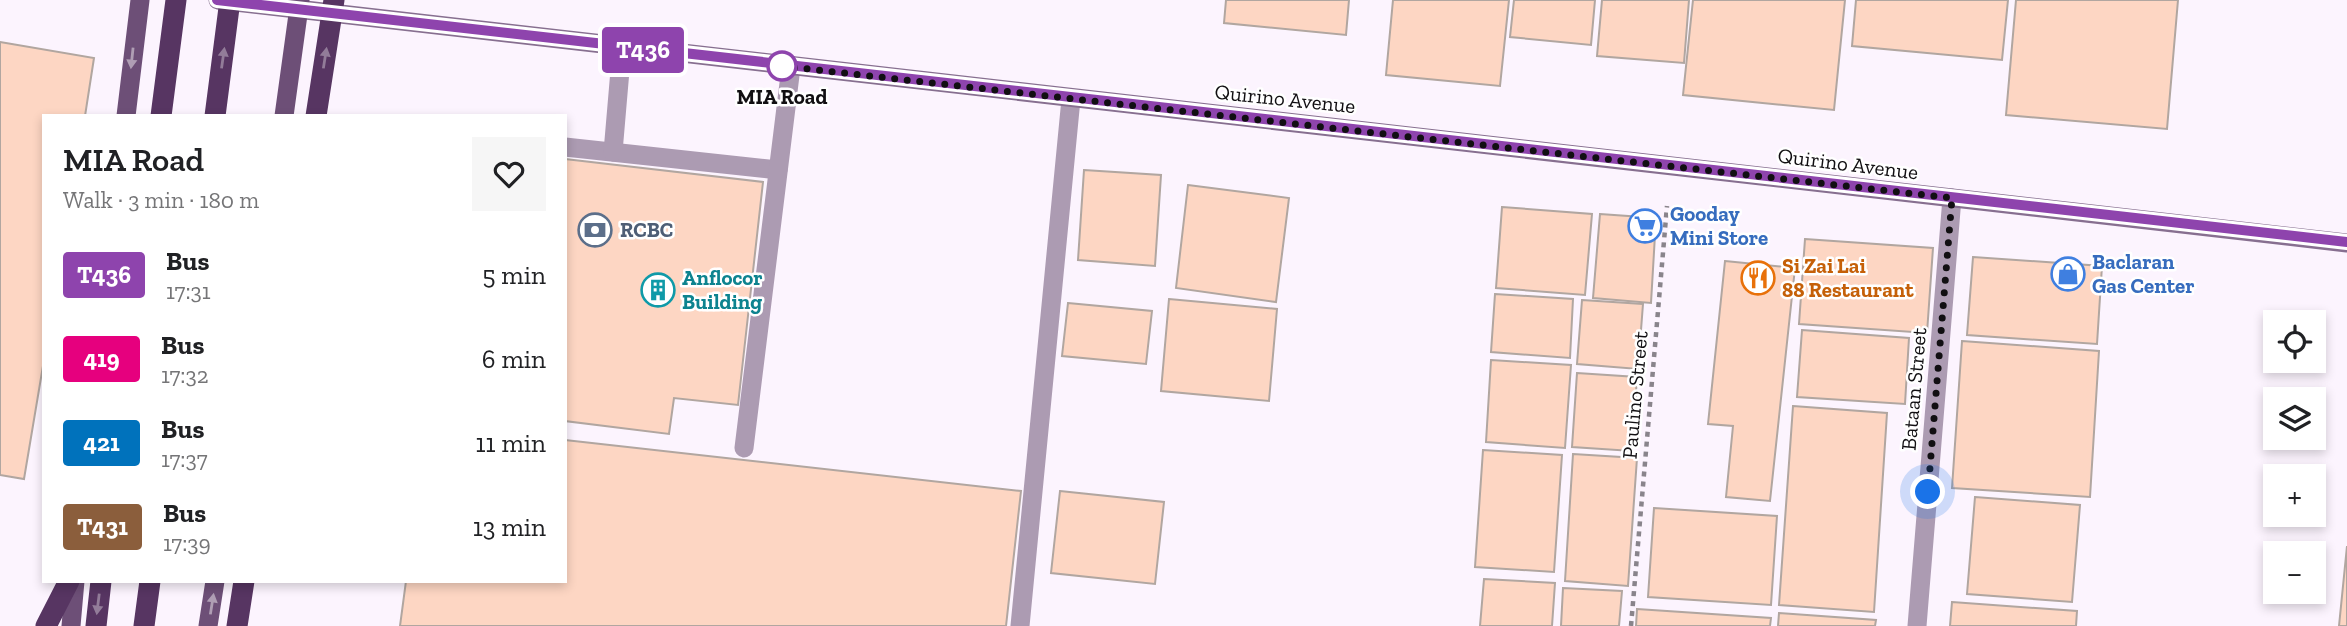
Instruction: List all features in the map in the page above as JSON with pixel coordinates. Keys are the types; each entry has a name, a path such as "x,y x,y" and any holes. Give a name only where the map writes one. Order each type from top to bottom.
{"highway":[{"path":"161,114 176,0"},
{"path":"215,114 230,0"},
{"path":"316,114 334,0"},
{"path":"46,626 68,583"},
{"path":"96,626 101,583"},
{"path":"144,626 150,583"},
{"path":"237,626 244,583"}],"main road":[{"path":"126,114 139,0"},
{"name":"Quirino Avenue","path":"218,0 300,5 791,67 2347,243"},
{"path":"284,114 300,5"},
{"path":"71,626 75,583"},
{"path":"208,626 215,583"}],"street":[{"path":"612,152 622,47"},
{"path":"744,448 791,67"},
{"path":"1020,626 1071,99"},
{"path":"567,147 778,170"},
{"name":"Bataan Street","path":"1917,626 1952,198"}],"path":[{"name":"Paulino Street","path":"1630,626 1671,166"}],"building":[{"path":"1226,0 1349,0 1346,35 1224,23"},
{"path":"1393,0 1509,0 1500,86 1386,75"},
{"path":"1514,0 1595,0 1591,45 1510,37"},
{"path":"1602,0 1689,0 1684,63 1597,56"},
{"path":"1693,0 1845,0 1834,110 1683,95"},
{"path":"1856,0 2008,0 2002,60 1852,46"},
{"path":"2016,0 2178,0 2167,129 2006,115"},
{"path":"0,42 94,58 85,114 42,114 42,372 24,479 0,475"},
{"name":"Anflocor Building","path":"567,159 763,182 738,405 674,398 669,434 567,421"},
{"path":"1084,170 1161,175 1155,266 1078,260"},
{"path":"1188,185 1289,198 1276,302 1176,288"},
{"path":"1502,207 1592,214 1585,295 1496,288"},
{"path":"1600,214 1656,218 1651,303 1593,298"},
{"path":"1805,239 1933,248 1927,333 1799,324"},
{"path":"1973,257 2102,266 2097,344 1967,335"},
{"path":"1725,261 1795,268 1770,501 1726,497 1733,426 1708,424"},
{"path":"1495,294 1573,299 1570,358 1491,352"},
{"path":"1169,299 1277,309 1269,401 1161,391"},
{"path":"1582,300 1643,304 1638,369 1577,364"},
{"path":"1068,303 1152,311 1146,364 1062,356"},
{"path":"1802,330 1909,338 1905,404 1797,397"},
{"path":"1962,341 2099,351 2090,497 1952,488"},
{"path":"1491,360 1571,365 1565,448 1486,442"},
{"path":"1577,373 1637,377 1632,451 1572,447"},
{"path":"1793,406 1887,413 1874,612 1779,605"},
{"path":"567,440 1021,491 1006,626 400,626 406,583 567,583"},
{"path":"1483,450 1562,455 1554,572 1475,567"},
{"path":"1573,454 1637,458 1628,586 1565,581"},
{"path":"1060,491 1164,502 1155,584 1051,573"},
{"path":"1975,497 2080,505 2072,602 1967,594"},
{"path":"1654,508 1777,516 1771,605 1648,597"},
{"path":"2347,546 2347,626 2339,626"},
{"path":"1484,579 1555,583 1552,626 1480,626"},
{"path":"1563,588 1622,591 1619,626 1561,626"},
{"path":"1952,602 2077,611 2076,626 1950,626"},
{"path":"1637,609 1771,618 1770,626 1636,626"},
{"path":"1779,613 1876,620 1875,626 1778,626"}],"bus line":[{"name":"T436","path":"217,0 2347,242"}],"place":[{"name":"MIA Road","path":"782,66"},
{"name":"Gooday Mini Store","path":"1645,226"},
{"name":"RCBC","path":"595,230"},
{"name":"Baclaran Gas Center","path":"2068,274"},
{"name":"Si Zai Lai 88 Restaurant","path":"1758,278"},
{"name":"Anflocor Building","path":"658,290"}],"route":[{"path":"782,66 1952,198 1928,492"}]}
